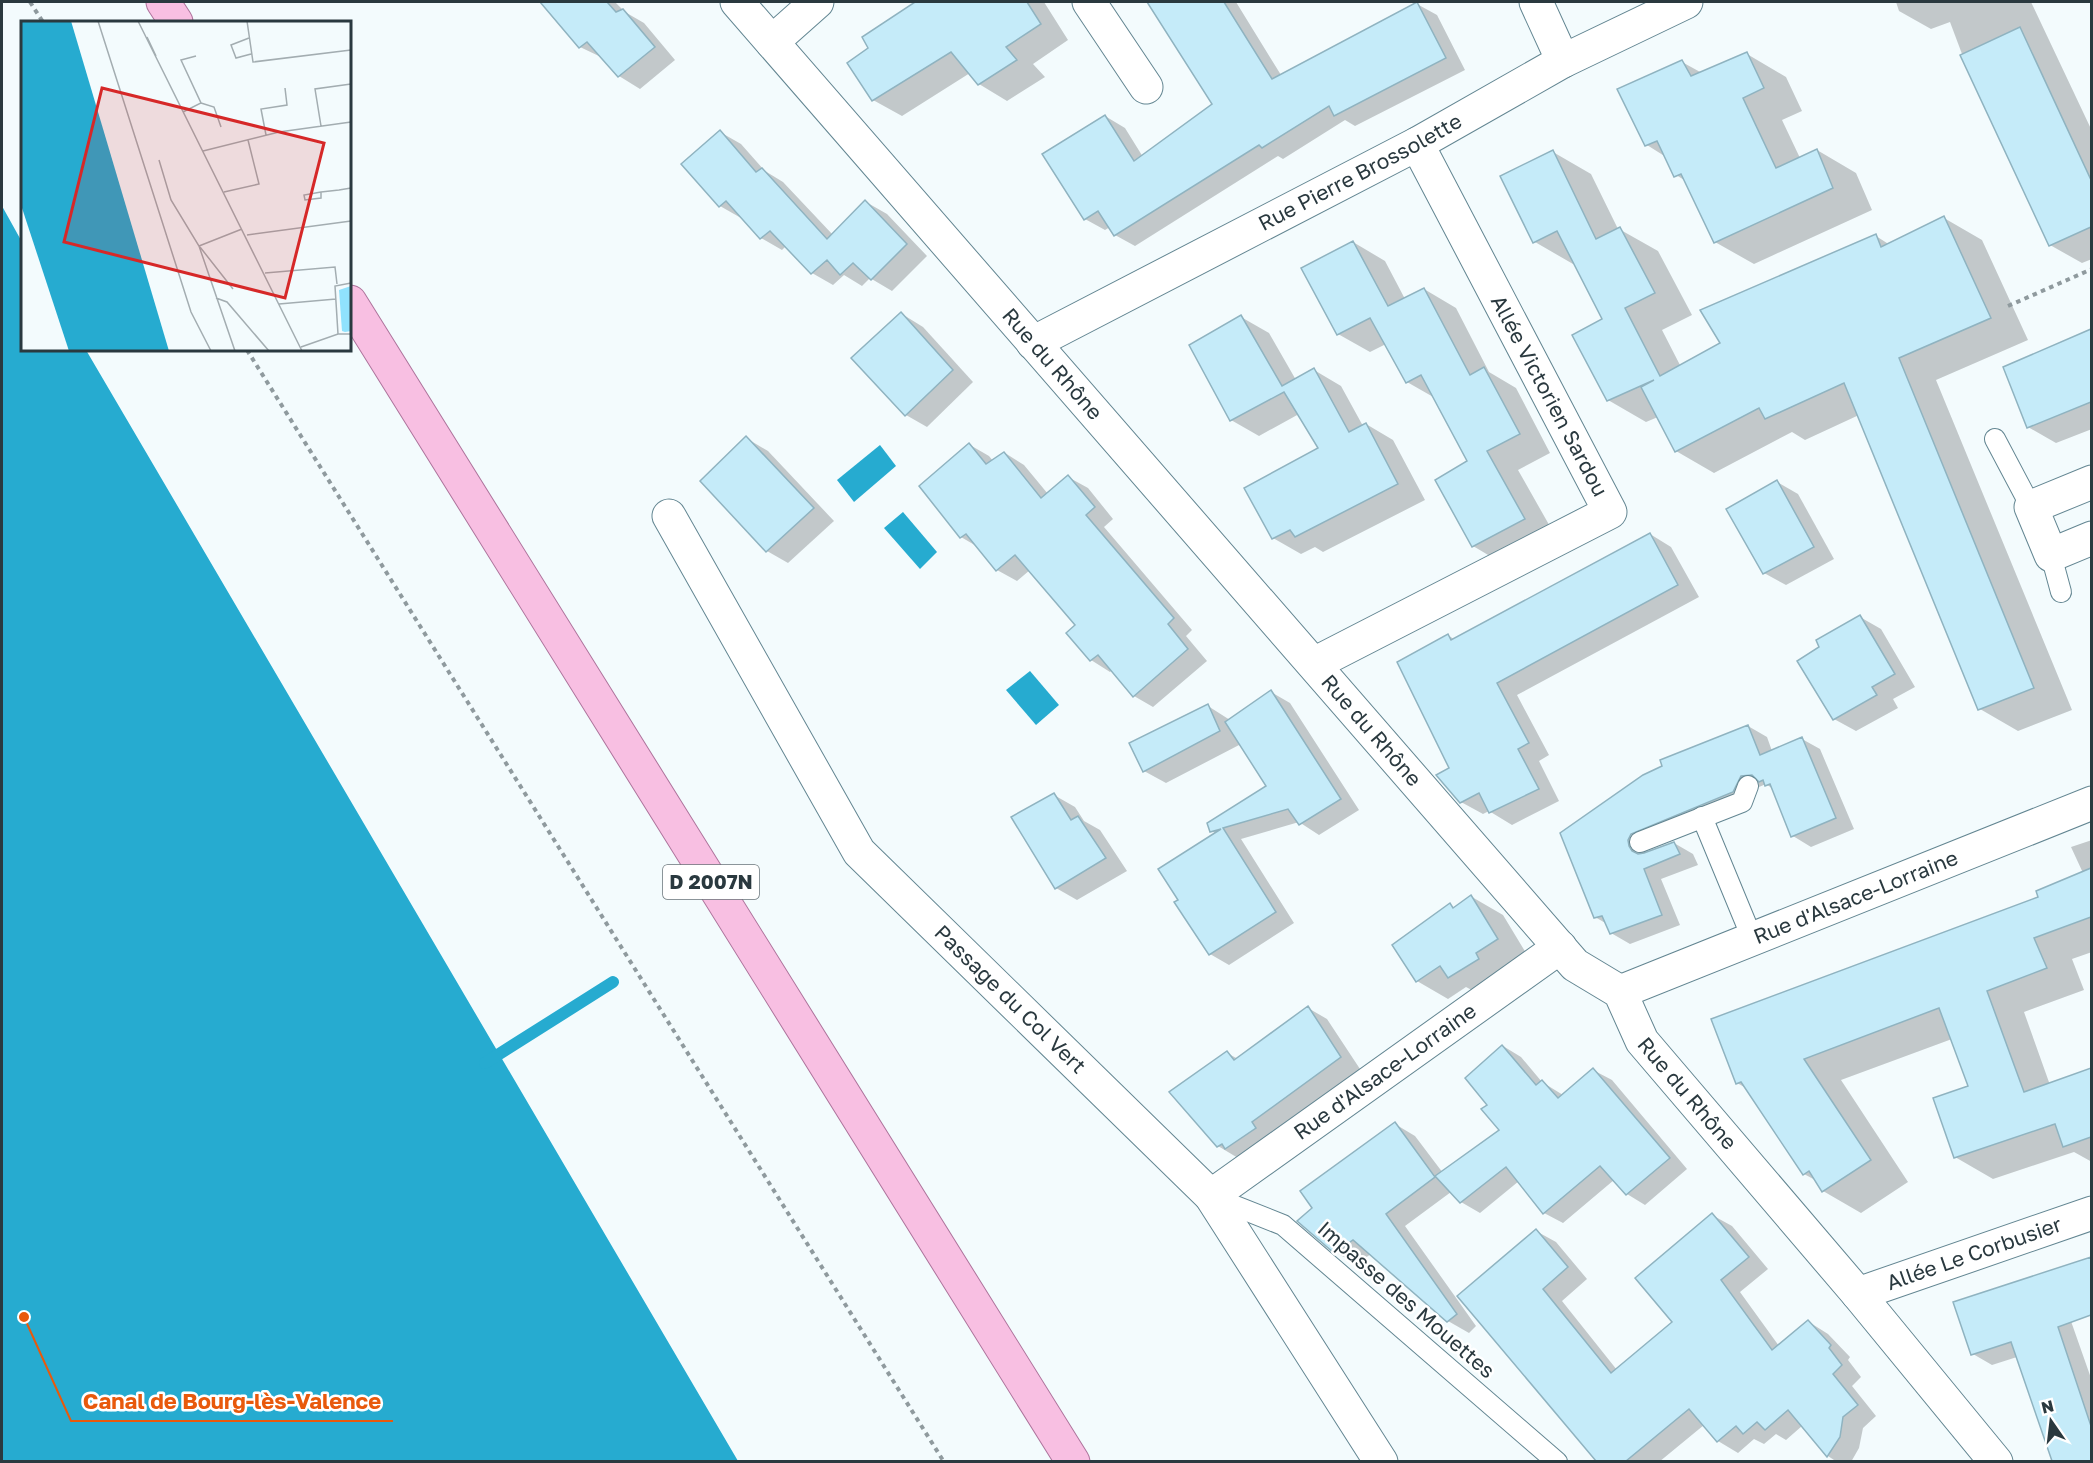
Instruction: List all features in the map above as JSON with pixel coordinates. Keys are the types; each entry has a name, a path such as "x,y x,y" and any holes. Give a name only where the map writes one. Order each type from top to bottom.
{"main road":[{"path":"163,2 175,21"},
{"name":"D 2007N","path":"351,304 1073,1461"}],"street":[{"name":"Rue du Rhône","path":"737,2 1575,965 1620,992 1642,1041 1858,1294 1996,1461"},
{"path":"772,42 817,2"},
{"path":"1089,2 1146,87"},
{"path":"1536,2 1563,61"},
{"name":"Rue Pierre Brossolette","path":"1033,343 1417,144 1563,61 1686,2"},
{"name":"Allée Victorien Sardou","path":"1314,664 1610,512 1417,144"},
{"path":"2091,482 2031,507 2051,555 2091,538"},
{"name":"Passage du Col Vert","path":"669,516 859,852 1211,1196 1381,1461"},
{"name":"Rue d'Alsace-Lorraine","path":"1620,992 2091,803"},
{"name":"Rue d'Alsace-Lorraine","path":"1211,1196 1560,947"},
{"name":"Allée Le Corbusier","path":"1858,1294 2091,1213"}],"lane":[{"path":"1995,439 2031,507"},
{"path":"2051,555 2061,592"},
{"path":"1640,842 1742,802 1749,786"},
{"path":"1702,817 1752,938"},
{"name":"Impasse des Mouettes","path":"1211,1196 1283,1225 1557,1461"}],"path":[{"path":"30,2 42,21"},
{"path":"2008,306 2091,269"},
{"path":"248,351 945,1461"}],"water":[{"path":"2,206 21,240 21,351 87,351 738,1461 2,1461"},
{"path":"880,445 896,466 854,502 837,480"},
{"path":"903,512 937,552 920,569 884,528"},
{"path":"1030,671 1059,705 1036,725 1006,690"}],"building":[{"path":"540,2 607,2 616,12 623,9 655,47 618,77 587,42 579,48"},
{"path":"915,2 1027,2 1041,24 1006,47 1017,60 978,85 951,52 872,101 847,63 868,48 862,37"},
{"path":"1147,2 1224,2 1272,79 1417,2 1446,58 1334,116 1329,106 1262,148 1259,145 1114,236 1098,211 1084,220 1042,154 1105,115 1134,161 1212,104"},
{"path":"2020,27 2091,180 2091,227 2049,246 1960,55"},
{"path":"1747,52 1764,88 1743,98 1776,168 1817,149 1833,188 1714,243 1681,174 1674,177 1657,141 1645,146 1617,89 1682,60 1691,76"},
{"path":"720,130 756,172 762,168 827,239 865,200 907,244 871,280 853,263 840,275 827,260 811,274 770,231 760,239 726,201 719,207 681,164"},
{"path":"1553,150 1596,239 1620,227 1655,293 1625,308 1660,376 1720,343 1700,310 1876,234 1881,247 1944,216 1991,318 1899,358 2034,688 1978,710 1844,383 1765,419 1759,408 1675,452 1641,387 1654,380 1607,401 1572,335 1602,319 1557,231 1533,243 1500,176"},
{"path":"1353,241 1388,306 1424,288 1470,375 1484,367 1520,434 1487,451 1525,519 1472,547 1435,480 1467,461 1421,375 1406,383 1370,318 1337,335 1301,268"},
{"path":"901,312 953,370 905,416 851,358"},
{"path":"1241,315 1282,386 1314,368 1349,432 1366,423 1398,484 1295,537 1290,530 1272,539 1244,488 1318,448 1284,392 1230,421 1189,345"},
{"path":"2091,329 2091,402 2027,428 2003,367"},
{"path":"746,436 814,508 766,552 700,481"},
{"path":"969,443 986,464 1004,452 1041,498 1068,475 1095,507 1086,515 1174,618 1168,624 1188,649 1133,697 1098,655 1090,661 1066,633 1075,625 1015,555 996,571 966,534 960,538 919,486"},
{"path":"1777,480 1814,547 1763,574 1726,509"},
{"path":"1650,533 1678,585 1497,683 1529,743 1518,749 1539,789 1489,813 1479,793 1460,803 1436,775 1449,768 1397,662 1448,634 1451,640"},
{"path":"1860,615 1895,674 1872,687 1877,695 1833,720 1797,661 1819,647 1816,640"},
{"path":"1271,690 1341,799 1299,825 1288,809 1223,828 1276,912 1209,955 1174,902 1178,900 1158,869 1221,829 1210,832 1207,823 1266,786 1225,722"},
{"path":"1208,704 1220,731 1143,772 1129,743"},
{"path":"1748,725 1760,755 1802,737 1836,818 1791,837 1770,784 1765,786 1763,780 1759,782 1752,775 1741,776 1733,792 1631,834 1628,840 1629,846 1638,854 1674,842 1680,854 1644,869 1662,915 1610,934 1602,916 1594,918 1560,833 1643,775 1662,766 1660,760"},
{"path":"1054,793 1071,820 1078,816 1106,858 1055,889 1011,817"},
{"path":"2091,868 2091,917 2034,938 2047,968 1987,991 2024,1092 2091,1068 2091,1137 2063,1147 2055,1124 1954,1158 1933,1098 1968,1086 1939,1008 1804,1059 1871,1160 1822,1192 1809,1171 1803,1175 1741,1082 1736,1084 1711,1019 2038,897 2036,891"},
{"path":"1471,895 1498,939 1476,953 1479,959 1448,978 1440,966 1416,982 1392,945 1450,903 1453,908"},
{"path":"1308,1006 1341,1057 1252,1122 1256,1128 1225,1149 1222,1144 1217,1147 1169,1092 1227,1051 1234,1060"},
{"path":"1502,1045 1536,1085 1542,1080 1558,1098 1593,1068 1670,1158 1626,1195 1600,1166 1543,1214 1506,1167 1460,1203 1435,1176 1499,1130 1481,1109 1487,1105 1465,1078"},
{"path":"1395,1122 1435,1177 1386,1214 1457,1314 1447,1322 1353,1240 1334,1253 1297,1221 1312,1208 1300,1191"},
{"path":"1712,1213 1749,1257 1721,1280 1772,1350 1808,1320 1831,1345 1829,1348 1842,1365 1833,1374 1858,1405 1843,1417 1840,1437 1827,1457 1788,1410 1765,1430 1757,1422 1743,1434 1736,1426 1717,1442 1689,1409 1626,1461 1596,1461 1457,1296 1536,1229 1568,1267 1543,1289 1611,1373 1672,1322 1635,1278"},
{"path":"2091,1257 2091,1315 2058,1327 2091,1426 2091,1461 2052,1461 2011,1342 1971,1355 1953,1302"}],"waterway":[{"path":"485,1063 613,982"}],"place":[{"name":"Canal de Bourg-lès-Valence","path":"24,1317"}]}
